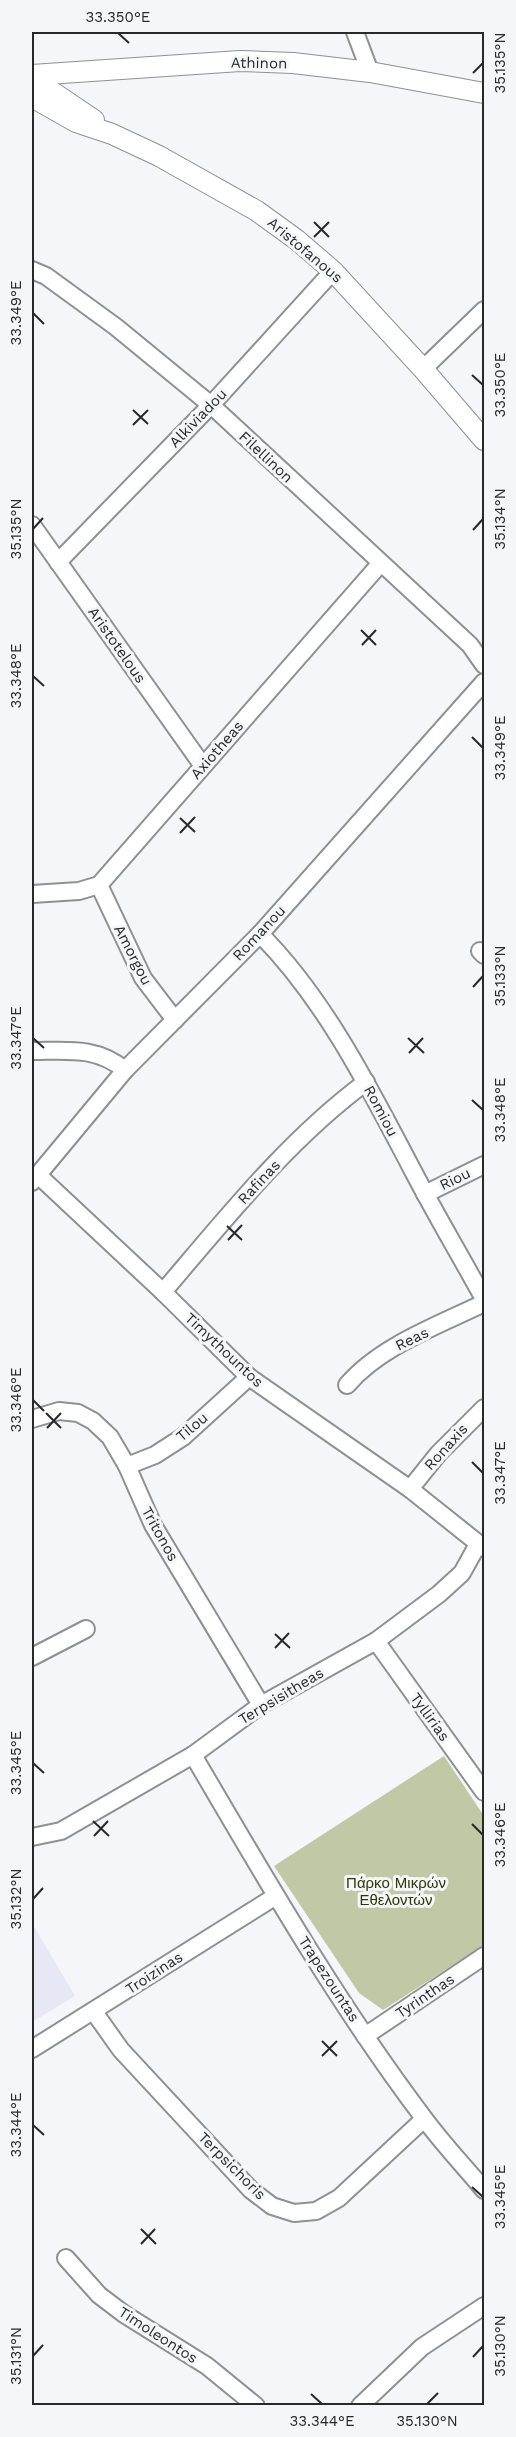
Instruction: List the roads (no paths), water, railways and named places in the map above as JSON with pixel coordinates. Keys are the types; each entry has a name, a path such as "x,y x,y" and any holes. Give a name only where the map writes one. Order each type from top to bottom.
{"street":[{"path":"355,32 370,72"},
{"name":"Athinon","path":"32,77 240,61 293,63 370,72 484,93"},
{"name":"Aristofanous","path":"32,77 112,134"},
{"name":"Aristofanous","path":"32,97 76,122 112,134 159,156 257,211 297,240 333,271 423,369 484,440"},
{"name":"Filellinon","path":"32,270 46,276 116,327 211,405 470,645 484,665"},
{"name":"Alkiviadou","path":"58,562 211,405 333,271"},
{"path":"423,369 484,310"},
{"name":"Aristotelous","path":"32,525 203,766"},
{"name":"Axiotheas","path":"99,885 380,564"},
{"name":"Romanou","path":"35,1179 125,1070 260,934 484,682"},
{"path":"32,894 79,891 99,885"},
{"name":"Amorgou","path":"99,885 143,978 175,1020"},
{"name":"Romiou","path":"260,934 296,973 366,1082 484,1301"},
{"path":"32,1051 89,1052 113,1060 125,1070"},
{"name":"Rafinas","path":"163,1292 259,1180 338,1104 366,1082"},
{"name":"Riou","path":"425,1194 484,1165"},
{"name":"Timythountos","path":"35,1179 163,1292 249,1377 410,1490 481,1546"},
{"name":"Reas","path":"346,1384 360,1369 390,1349 484,1301"},
{"name":"Tilou","path":"127,1466 154,1455 183,1437 249,1377"},
{"name":"Ronaxis","path":"410,1490 438,1454 484,1408"},
{"name":"Tritonos","path":"32,1419 59,1411 78,1413 93,1421 110,1437 127,1466 153,1525 261,1705"},
{"name":"Terpsisitheas","path":"32,1837 61,1831 192,1755 261,1705 376,1641 440,1594 462,1574 481,1546"},
{"path":"32,1657 86,1629"},
{"name":"Tyllirias","path":"376,1641 484,1792"},
{"name":"Trapezountas","path":"192,1755 276,1896 366,2036 424,2119 484,2190"},
{"name":"Troizinas","path":"32,2049 276,1896"},
{"name":"Tyrinthas","path":"366,2036 484,1956"},
{"name":"Terpsichoris","path":"94,2012 121,2050 251,2190 272,2206 294,2213 316,2211 339,2198 424,2119"},
{"name":"Timoleontos","path":"66,2258 99,2295 124,2314 207,2366 256,2406"},
{"path":"360,2406 422,2347 481,2312"}],"park label":[{"name":"Πάρκο Μικρών Εθελοντών","path":"396,1892"}]}
